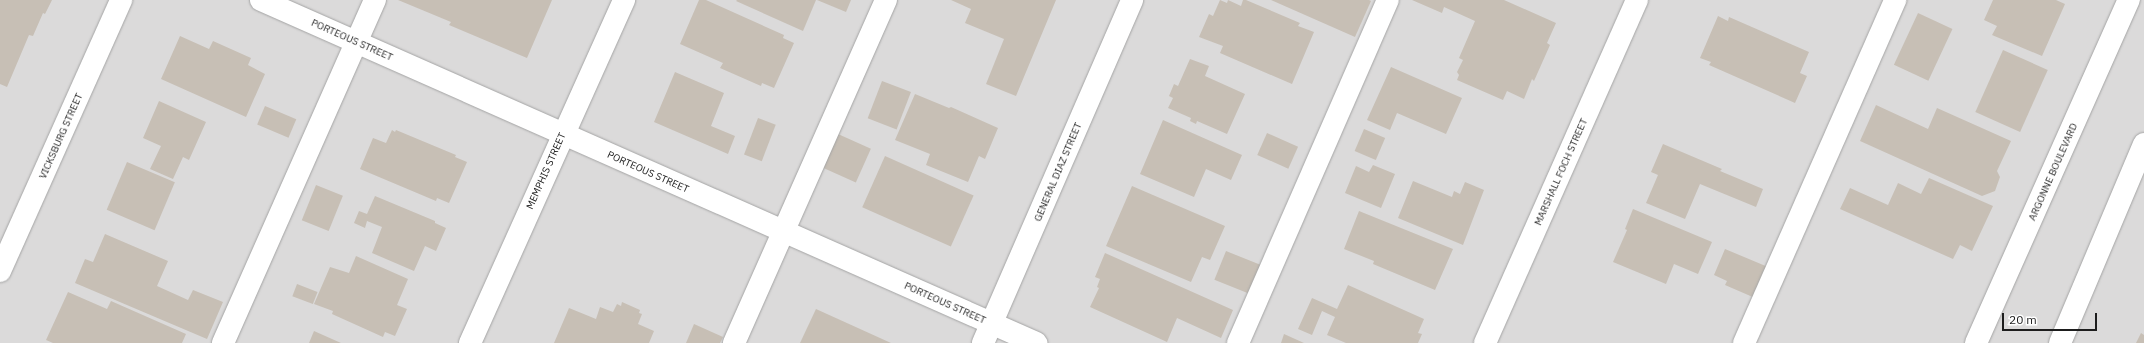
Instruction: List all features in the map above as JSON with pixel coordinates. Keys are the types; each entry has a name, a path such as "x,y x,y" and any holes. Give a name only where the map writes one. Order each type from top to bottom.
{"street":[{"name":"VICKSBURG STREET","path":"0,271 121,0"},
{"name":"PORTEOUS STREET","path":"261,0 784,232 988,333 1036,343"},
{"path":"223,343 374,0"},
{"name":"MEMPHIS STREET","path":"470,343 624,0"},
{"path":"734,343 886,0"},
{"name":"GENERAL DIAZ STREET","path":"988,333 1132,0"},
{"path":"1238,343 1388,0"},
{"name":"MARSHALL FOCH STREET","path":"1486,343 1637,0"},
{"path":"1744,343 1895,0"},
{"name":"ARGONNE BOULEVARD","path":"1976,343 2129,0"},
{"path":"2060,343 2144,144"}],"shaded area":[{"path":"0,0 2144,0 2144,343 0,343"}],"building":[{"path":"0,0 52,0 45,14 43,13 33,36 29,35 7,87 0,84"},
{"path":"398,0 552,0 527,58 449,25 451,22"},
{"path":"699,0 706,0 784,35 783,38 794,43 774,88 762,83 761,86 720,68 723,63 680,44"},
{"path":"816,0 803,31 736,1"},
{"path":"817,0 851,0 846,12"},
{"path":"951,0 1056,0 1016,96 986,84 1004,39 965,23 971,9"},
{"path":"1220,0 1227,3 1228,0 1241,6 1243,0 1246,0 1300,23 1298,26 1314,32 1292,84 1220,53 1223,46 1199,37 1209,14 1213,16"},
{"path":"1271,0 1369,0 1371,1 1355,37"},
{"path":"1412,0 1504,0 1556,23 1547,43 1550,45 1534,81 1532,79 1524,99 1507,91 1503,100 1457,80 1459,75 1457,72 1463,60 1459,58 1475,21 1444,7 1442,13"},
{"path":"1993,0 2056,0 2065,4 2042,56 1992,35 1997,26 1984,20"},
{"path":"1918,13 1952,29 1928,81 1894,65"},
{"path":"1718,16 1728,21 1729,17 1809,52 1800,73 1807,76 1795,103 1709,65 1711,62 1700,58"},
{"path":"180,36 209,49 213,41 251,58 248,65 265,74 246,117 161,79"},
{"path":"2003,50 2048,70 2020,132 1975,112"},
{"path":"1190,59 1209,66 1205,76 1245,94 1227,134 1197,121 1196,124 1190,121 1191,118 1168,108 1173,98 1169,96 1174,84 1178,86"},
{"path":"1391,67 1462,98 1446,134 1397,113 1390,130 1367,120"},
{"path":"675,72 724,93 711,126 735,136 728,154 654,122"},
{"path":"882,81 911,92 897,129 868,118"},
{"path":"915,94 949,108 951,107 998,128 985,159 979,156 968,182 926,165 930,154 895,140"},
{"path":"159,101 206,122 189,160 183,157 173,179 150,169 161,146 143,138"},
{"path":"1876,105 1928,129 1937,108 2011,141 1997,171 2000,177 1995,191 1982,196 1860,141"},
{"path":"265,106 296,119 288,138 257,124"},
{"path":"758,118 776,125 762,161 744,154"},
{"path":"1163,120 1242,155 1231,180 1206,169 1194,197 1140,174"},
{"path":"1364,129 1385,138 1376,160 1355,151"},
{"path":"392,130 395,132 396,130 456,155 455,157 467,162 449,203 437,198 436,201 360,169 373,138 386,143"},
{"path":"1267,133 1298,147 1288,169 1257,155"},
{"path":"838,134 871,149 856,182 823,168"},
{"path":"1663,144 1722,169 1720,171 1763,189 1756,207 1700,184 1685,219 1646,203 1658,175 1651,172"},
{"path":"885,156 974,195 951,247 862,207"},
{"path":"127,162 175,182 155,230 107,210"},
{"path":"1373,165 1395,174 1381,208 1345,193 1356,166 1369,172"},
{"path":"1929,178 1993,206 1972,251 1960,245 1953,259 1840,209 1850,188 1888,205 1898,183 1921,194"},
{"path":"1413,181 1452,197 1454,191 1460,194 1465,182 1484,190 1463,245 1398,218"},
{"path":"316,185 343,196 329,231 302,220"},
{"path":"1132,186 1225,226 1210,260 1202,257 1191,282 1106,246"},
{"path":"375,196 435,221 435,223 446,228 436,251 425,246 414,271 372,253 382,227 367,221 365,228 354,223 359,211 367,214"},
{"path":"1633,209 1712,242 1698,274 1674,264 1666,284 1613,262 1627,230 1625,229"},
{"path":"1359,211 1453,249 1435,290 1373,264 1374,261 1344,249"},
{"path":"105,234 168,261 157,286 188,300 193,290 223,302 207,339 75,283 85,259 93,262"},
{"path":"1725,249 1768,267 1755,298 1725,285 1727,281 1714,275"},
{"path":"1226,251 1260,265 1249,294 1214,280"},
{"path":"1105,253 1233,310 1221,338 1177,318 1167,342 1090,307 1099,288 1097,287 1100,279 1095,277"},
{"path":"356,256 408,279 397,305 407,309 395,336 385,332 383,337 332,314 333,311 314,304 330,267 349,273"},
{"path":"297,284 318,292 313,304 292,296"},
{"path":"1348,285 1424,319 1418,333 1422,334 1418,343 1346,343 1327,335 1335,317 1322,311 1312,335 1298,329 1312,298 1337,309"},
{"path":"68,292 107,309 111,301 186,334 182,343 53,343 46,340"},
{"path":"622,302 640,310 639,313 642,314 638,324 654,331 649,343 554,343 569,308 596,319 600,307 613,312 617,304 621,306"},
{"path":"816,309 891,343 800,343"},
{"path":"694,324 723,337 720,343 686,343"},
{"path":"314,331 341,343 309,343"},
{"path":"2141,333 2144,335 2144,343 2136,343"},
{"path":"1284,334 1304,343 1281,343"}]}
